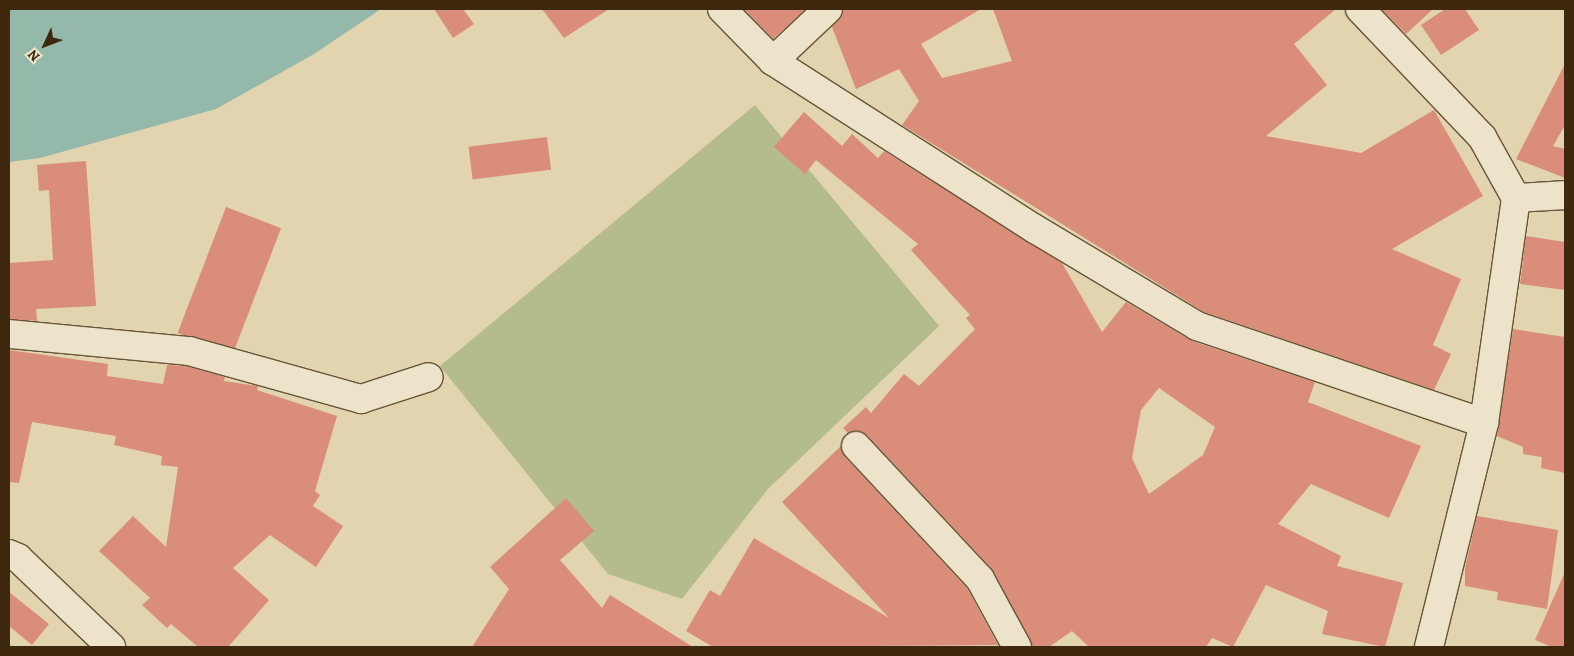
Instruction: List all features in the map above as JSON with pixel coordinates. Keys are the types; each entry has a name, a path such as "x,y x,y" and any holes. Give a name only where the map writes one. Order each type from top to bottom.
{"street":[{"path":"722,9 773,61 1034,229 1197,326 1484,423"},
{"path":"773,61 828,9"},
{"path":"1360,9 1482,137 1516,198 1484,423 1429,647"},
{"path":"1516,198 1565,195"},
{"path":"9,334 189,351 360,398 429,377"},
{"path":"856,446 980,579 1018,647"},
{"path":"9,554 18,558 98,644"}],"green space":[{"path":"755,105 939,326 768,489 682,599 608,574 440,366"}],"shaded area":[{"path":"9,9 381,9 314,54 216,109 40,158 9,162"}],"building":[{"path":"434,9 463,9 474,24 453,38"},
{"path":"542,9 609,9 564,38"},
{"path":"744,9 806,9 773,39"},
{"path":"843,9 981,9 921,44 942,78 1012,61 993,9 1336,9 1294,44 1327,85 1266,136 1361,153 1434,110 1483,196 1392,249 1461,279 1433,345 1451,354 1434,390 1204,312 902,125 919,101 899,69 856,89 832,27"},
{"path":"1381,9 1433,9 1406,34"},
{"path":"1445,9 1465,9 1479,30 1441,55 1421,25"},
{"path":"1565,64 1565,125 1553,146 1565,149 1565,178 1516,159"},
{"path":"804,112 842,146 852,134 878,158 884,151 1062,263 1102,332 1126,302 1192,341 1315,382 1308,402 1421,446 1389,518 1311,484 1278,524 1341,556 1337,566 1403,583 1385,647 1322,634 1328,611 1266,585 1233,647 1212,638 1206,647 1089,647 1072,631 1049,647 1033,647 991,568 867,435 860,431 848,433 843,428 866,407 871,413 904,374 919,386 975,329 966,318 970,315 911,250 918,244 816,160 805,174 774,147","holes":["1159,388 1215,427 1203,455 1149,494 1132,458 1141,410"]},
{"path":"547,137 551,170 473,179 469,147"},
{"path":"86,161 96,306 36,309 37,321 9,319 9,263 53,260 49,190 39,191 37,165"},
{"path":"226,207 281,228 233,354 178,333"},
{"path":"1526,236 1565,242 1565,290 1520,284"},
{"path":"1513,329 1565,337 1565,473 1541,468 1542,457 1523,454 1523,447 1497,436"},
{"path":"9,350 108,364 107,376 163,384 167,365 186,366 225,377 224,381 258,386 257,390 337,416 315,491 320,495 313,506 343,526 316,567 270,535 233,568 269,600 228,647 198,647 171,624 167,628 142,605 150,598 99,551 133,516 166,547 178,467 161,465 162,456 114,445 116,436 32,422 19,483 9,482"},
{"path":"841,446 845,457 967,588 998,645 713,647 686,631 710,590 720,596 754,538 889,618 782,502"},
{"path":"566,498 594,531 560,560 602,608 610,595 693,647 472,647 509,589 490,567"},
{"path":"1477,516 1558,530 1547,609 1497,600 1498,592 1465,586 1465,568"},
{"path":"1565,572 1565,647 1552,647 1535,640"},
{"path":"9,592 49,624 32,645 9,626"}]}
